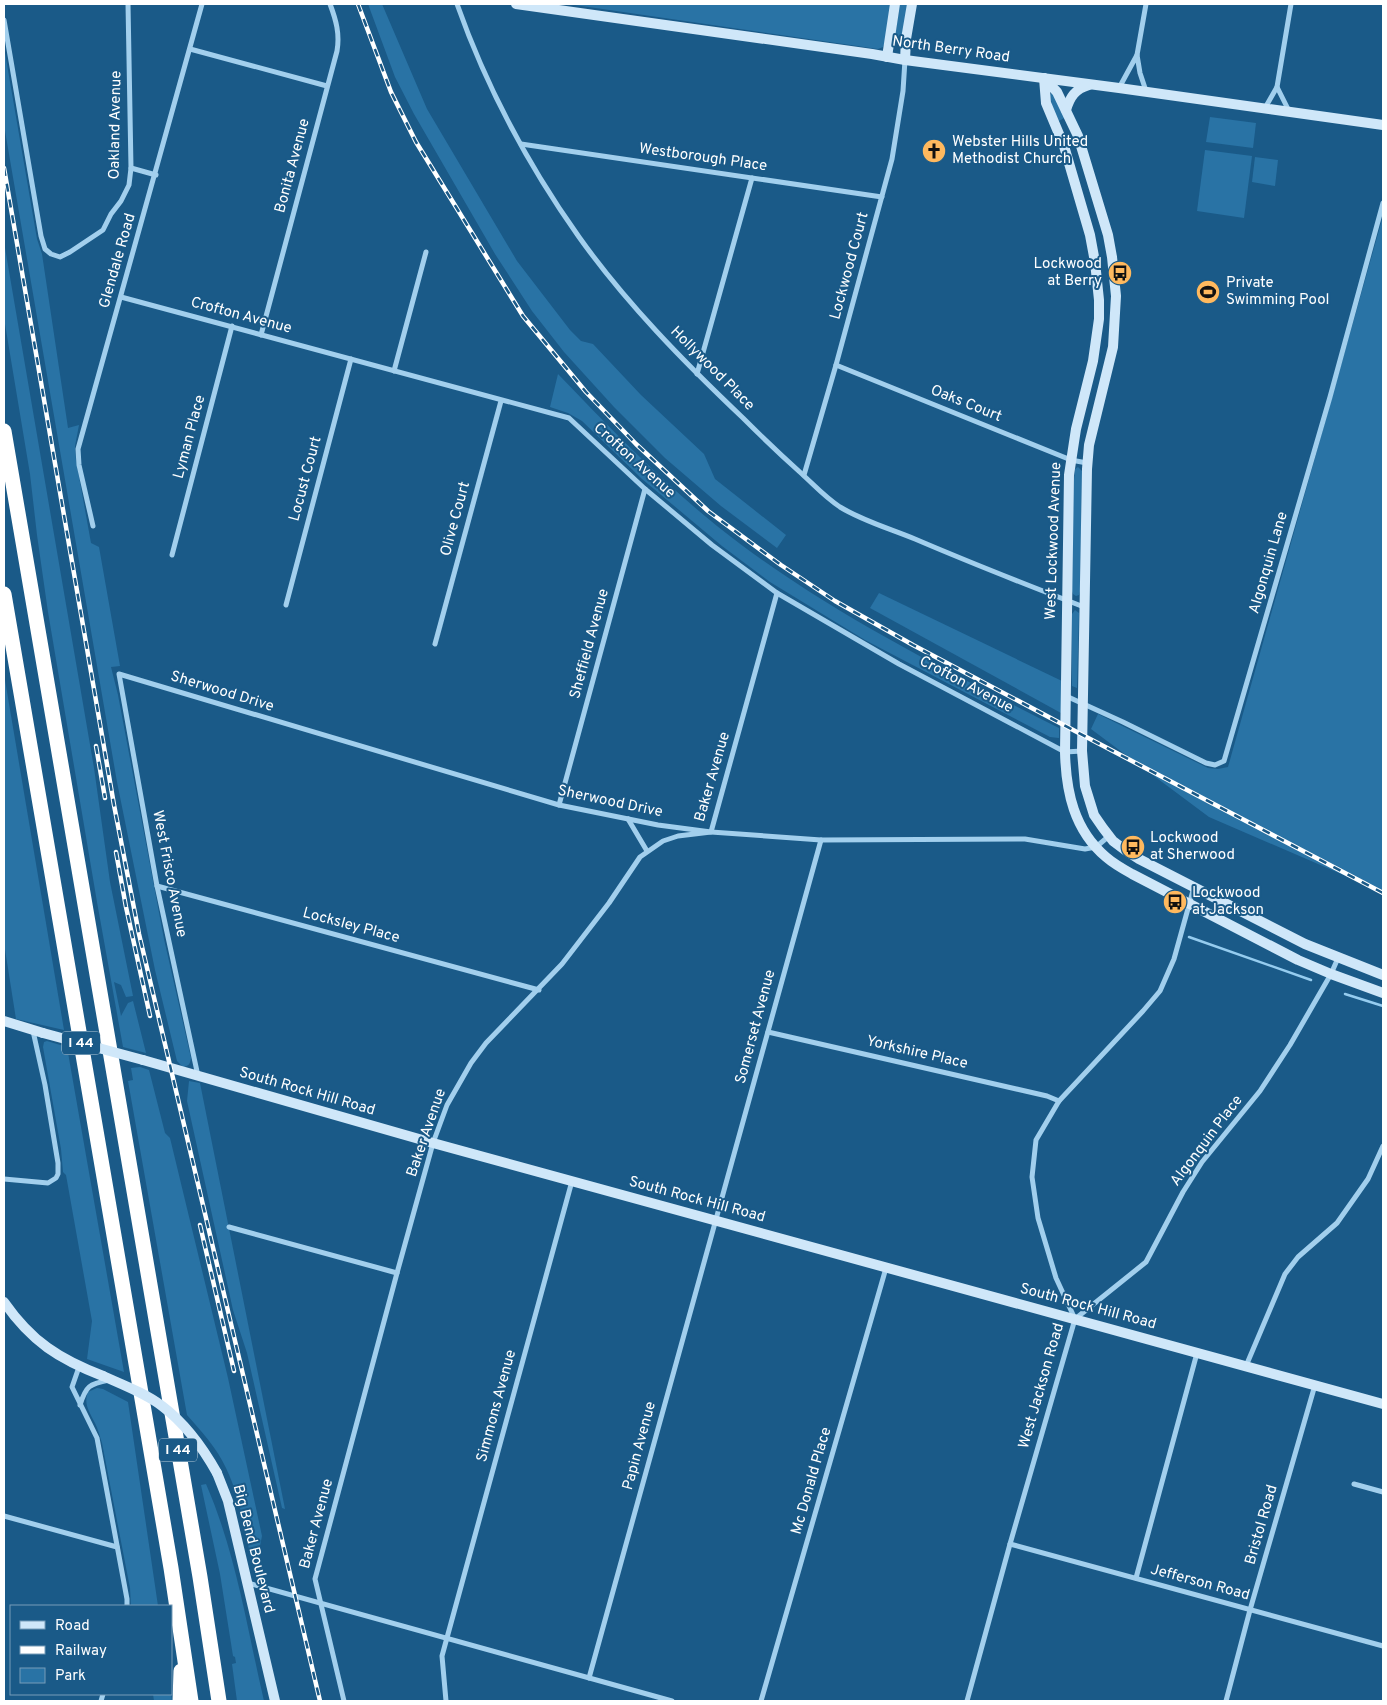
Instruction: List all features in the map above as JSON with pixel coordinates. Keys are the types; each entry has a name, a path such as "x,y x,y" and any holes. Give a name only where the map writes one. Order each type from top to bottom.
{"highway":[{"name":"I 44","path":"4,431 219,1701"},
{"name":"I 44","path":"4,594 184,1645 191,1701"},
{"path":"180,1701 179,1690 184,1645"},
{"path":"215,1672 224,1701"}],"main road":[{"name":"North Berry Road","path":"516,4 905,60 1383,125"},
{"path":"887,57 895,4"},
{"path":"905,60 906,39 912,4"},
{"name":"West Lockwood Avenue","path":"1044,78 1057,92 1078,136 1108,235 1116,296 1113,347 1091,437 1085,496 1082,751 1083,773 1088,800 1094,815 1109,836 1138,859 1305,944 1383,975"},
{"name":"West Lockwood Avenue","path":"1044,78 1046,102 1064,146 1090,236 1099,300 1097,336 1093,360 1076,429 1071,460 1065,752 1068,791 1073,808 1096,847 1106,857 1132,874 1298,960 1383,993"},
{"path":"1066,110 1074,92 1091,84"},
{"path":"1074,180 1090,176"},
{"path":"1095,262 1112,259"},
{"name":"South Rock Hill Road","path":"4,1022 433,1143 1383,1404"},
{"name":"Big Bend Boulevard","path":"4,1302 14,1317 42,1345 79,1367 134,1390 162,1406 182,1424 204,1449 217,1473 228,1501 275,1701"}],"street":[{"name":"Oakland Avenue","path":"4,20 41,236 45,249 50,254 60,257 103,230 129,185 131,168 128,4"},
{"name":"Glendale Road","path":"93,526 79,465 78,450 202,4"},
{"name":"Bonita Avenue","path":"261,335 338,42 337,26 330,4"},
{"name":"Hollywood Place","path":"457,4 471,43 521,144 578,236 658,334 697,374 828,498 854,514 1084,607"},
{"path":"1119,88 1137,55 1146,4"},
{"path":"1265,108 1277,87 1291,4"},
{"path":"190,49 327,86"},
{"path":"1137,55 1146,92"},
{"name":"Lockwood Court","path":"804,475 836,365 895,146 903,92 905,60"},
{"path":"1277,87 1289,111"},
{"name":"Westborough Place","path":"521,144 882,197"},
{"path":"131,168 156,175"},
{"path":"697,374 752,178"},
{"name":"Algonquin Lane","path":"1066,696 1206,763 1215,764 1224,761 1330,397 1383,202"},
{"path":"394,370 426,252"},
{"name":"Crofton Avenue","path":"121,297 569,418 645,489 712,545 777,593 899,664 1065,752"},
{"name":"Lyman Place","path":"172,555 232,326"},
{"name":"Locust Court","path":"286,605 351,359"},
{"name":"Oaks Court","path":"836,365 1071,460 1088,463"},
{"name":"Olive Court","path":"435,644 501,401"},
{"name":"Sheffield Avenue","path":"559,805 645,489"},
{"name":"Baker Avenue","path":"344,1701 315,1579 433,1143 447,1104 471,1063 486,1044 538,990 581,941 630,870 646,851 663,841 678,836 711,832 777,593"},
{"name":"Sherwood Drive","path":"119,674 559,805 628,819 711,832 821,840 1024,840 1085,849 1096,847"},
{"name":"West Frisco Avenue","path":"119,674 157,886 198,1077"},
{"path":"1065,752 1082,751"},
{"path":"628,819 646,851"},
{"path":"1096,847 1109,836"},
{"name":"Somerset Avenue","path":"716,1221 821,840"},
{"name":"Locksley Place","path":"157,886 538,990"},
{"name":"West Jackson Road","path":"967,1701 1075,1319 1056,1278 1038,1218 1032,1177 1036,1140 1058,1101 1160,991 1174,959 1194,887"},
{"name":"Algonquin Place","path":"1075,1319 1146,1262 1183,1192 1202,1162 1260,1091 1290,1045 1331,974 1338,958"},
{"path":"4,1179 48,1183 56,1178 59,1170 38,1032"},
{"name":"Yorkshire Place","path":"768,1032 1047,1096 1058,1101"},
{"path":"1246,1366 1285,1274 1298,1257 1337,1223 1368,1179 1383,1146"},
{"name":"Simmons Avenue","path":"446,1701 442,1656 572,1181"},
{"name":"Papin Avenue","path":"589,1678 716,1221"},
{"path":"229,1227 397,1273"},
{"name":"Mc Donald Place","path":"761,1701 886,1268"},
{"path":"1136,1578 1196,1353"},
{"path":"79,1367 72,1387 97,1438 127,1605"},
{"path":"80,1405 88,1386 107,1378"},
{"name":"Bristol Road","path":"1226,1701 1250,1610 1315,1385"},
{"path":"1354,1484 1383,1492"},
{"path":"4,1516 117,1547"},
{"name":"Jefferson Road","path":"1010,1544 1383,1646"},
{"path":"247,1583 672,1701"}],"green space":[{"path":"368,4 382,4 427,109 517,261 570,330 581,341 593,344 641,395 704,454 715,479 786,535 777,548 721,506 665,458 614,407 564,352 532,311 495,254 414,114 395,77"},
{"path":"568,4 891,4 885,42 883,47 878,49"},
{"path":"900,4 909,4 901,43 896,42 895,36"},
{"path":"4,47 37,239 42,254 68,428 79,425 75,446 76,460 91,543 99,547 120,666 111,667 118,695 164,939 191,1058 189,1064 183,1067 177,1061 155,970 117,782 4,125"},
{"path":"1052,93 1066,117 1059,121 1053,111 1050,95"},
{"path":"1210,117 1256,123 1253,148 1206,142"},
{"path":"1205,150 1252,156 1244,218 1197,211"},
{"path":"1255,157 1278,160 1275,186 1252,182"},
{"path":"1383,216 1383,892 1209,817 1091,729 1098,714 1208,768 1228,767"},
{"path":"4,242 94,768 110,882 133,996 126,997 121,985 114,982 121,1016 128,1003 133,1001 146,1053 123,1047 97,902 48,612 30,474 4,318"},
{"path":"558,374 655,472 717,526 757,556 840,611 883,636 1059,728 1059,738 1050,737 865,640 770,582 722,546 642,479 582,421 568,413 550,407"},
{"path":"1078,467 1082,471 1080,591 1079,595 1076,596 1072,591 1073,489 1075,469"},
{"path":"879,593 1062,681 1061,713 870,608"},
{"path":"1075,610 1079,613 1077,688 1072,686 1072,614"},
{"path":"4,674 64,1030 16,1019 4,943"},
{"path":"47,1041 67,1047 124,1372 87,1359 92,1321 66,1175 63,1172 61,1149 43,1047 44,1042"},
{"path":"140,1067 149,1070 165,1133 170,1138 228,1378 262,1536 259,1551 250,1554 238,1499 231,1478 213,1447 187,1415 128,1081 133,1080 131,1068"},
{"path":"189,1081 200,1083 285,1509 282,1508 247,1353 233,1310 187,1101"},
{"path":"97,1388 103,1389 128,1402 158,1605 131,1605 130,1588 102,1443 89,1412 86,1400 88,1392"},
{"path":"206,1484 233,1564 264,1701 237,1701 232,1664 236,1663 235,1657 233,1656 220,1574 201,1485"},
{"path":"153,1695 171,1695 172,1701 154,1701"}],"shaded area":[{"name":"Private Swimming Pool","path":"1206,284 1213,286 1209,299 1202,297"}],"waterway":[{"path":"1189,937 1311,980"},
{"path":"1345,994 1383,1006"}],"railway":[{"path":"358,4 391,92 416,142 523,316 586,392 636,444 708,511 781,565 835,601 913,645 1383,893"},
{"path":"4,168 114,805 139,934 320,1701"},
{"path":"96,746 105,798"},
{"path":"116,852 150,1016"},
{"path":"200,1225 234,1371"}],"place":[{"name":"Webster Hills United Methodist Church","path":"934,151"},
{"name":"Lockwood at Berry","path":"1120,273"},
{"name":"Private Swimming Pool","path":"1208,292"},
{"name":"Lockwood at Sherwood","path":"1133,847"},
{"name":"Lockwood at Jackson","path":"1175,902"}]}
